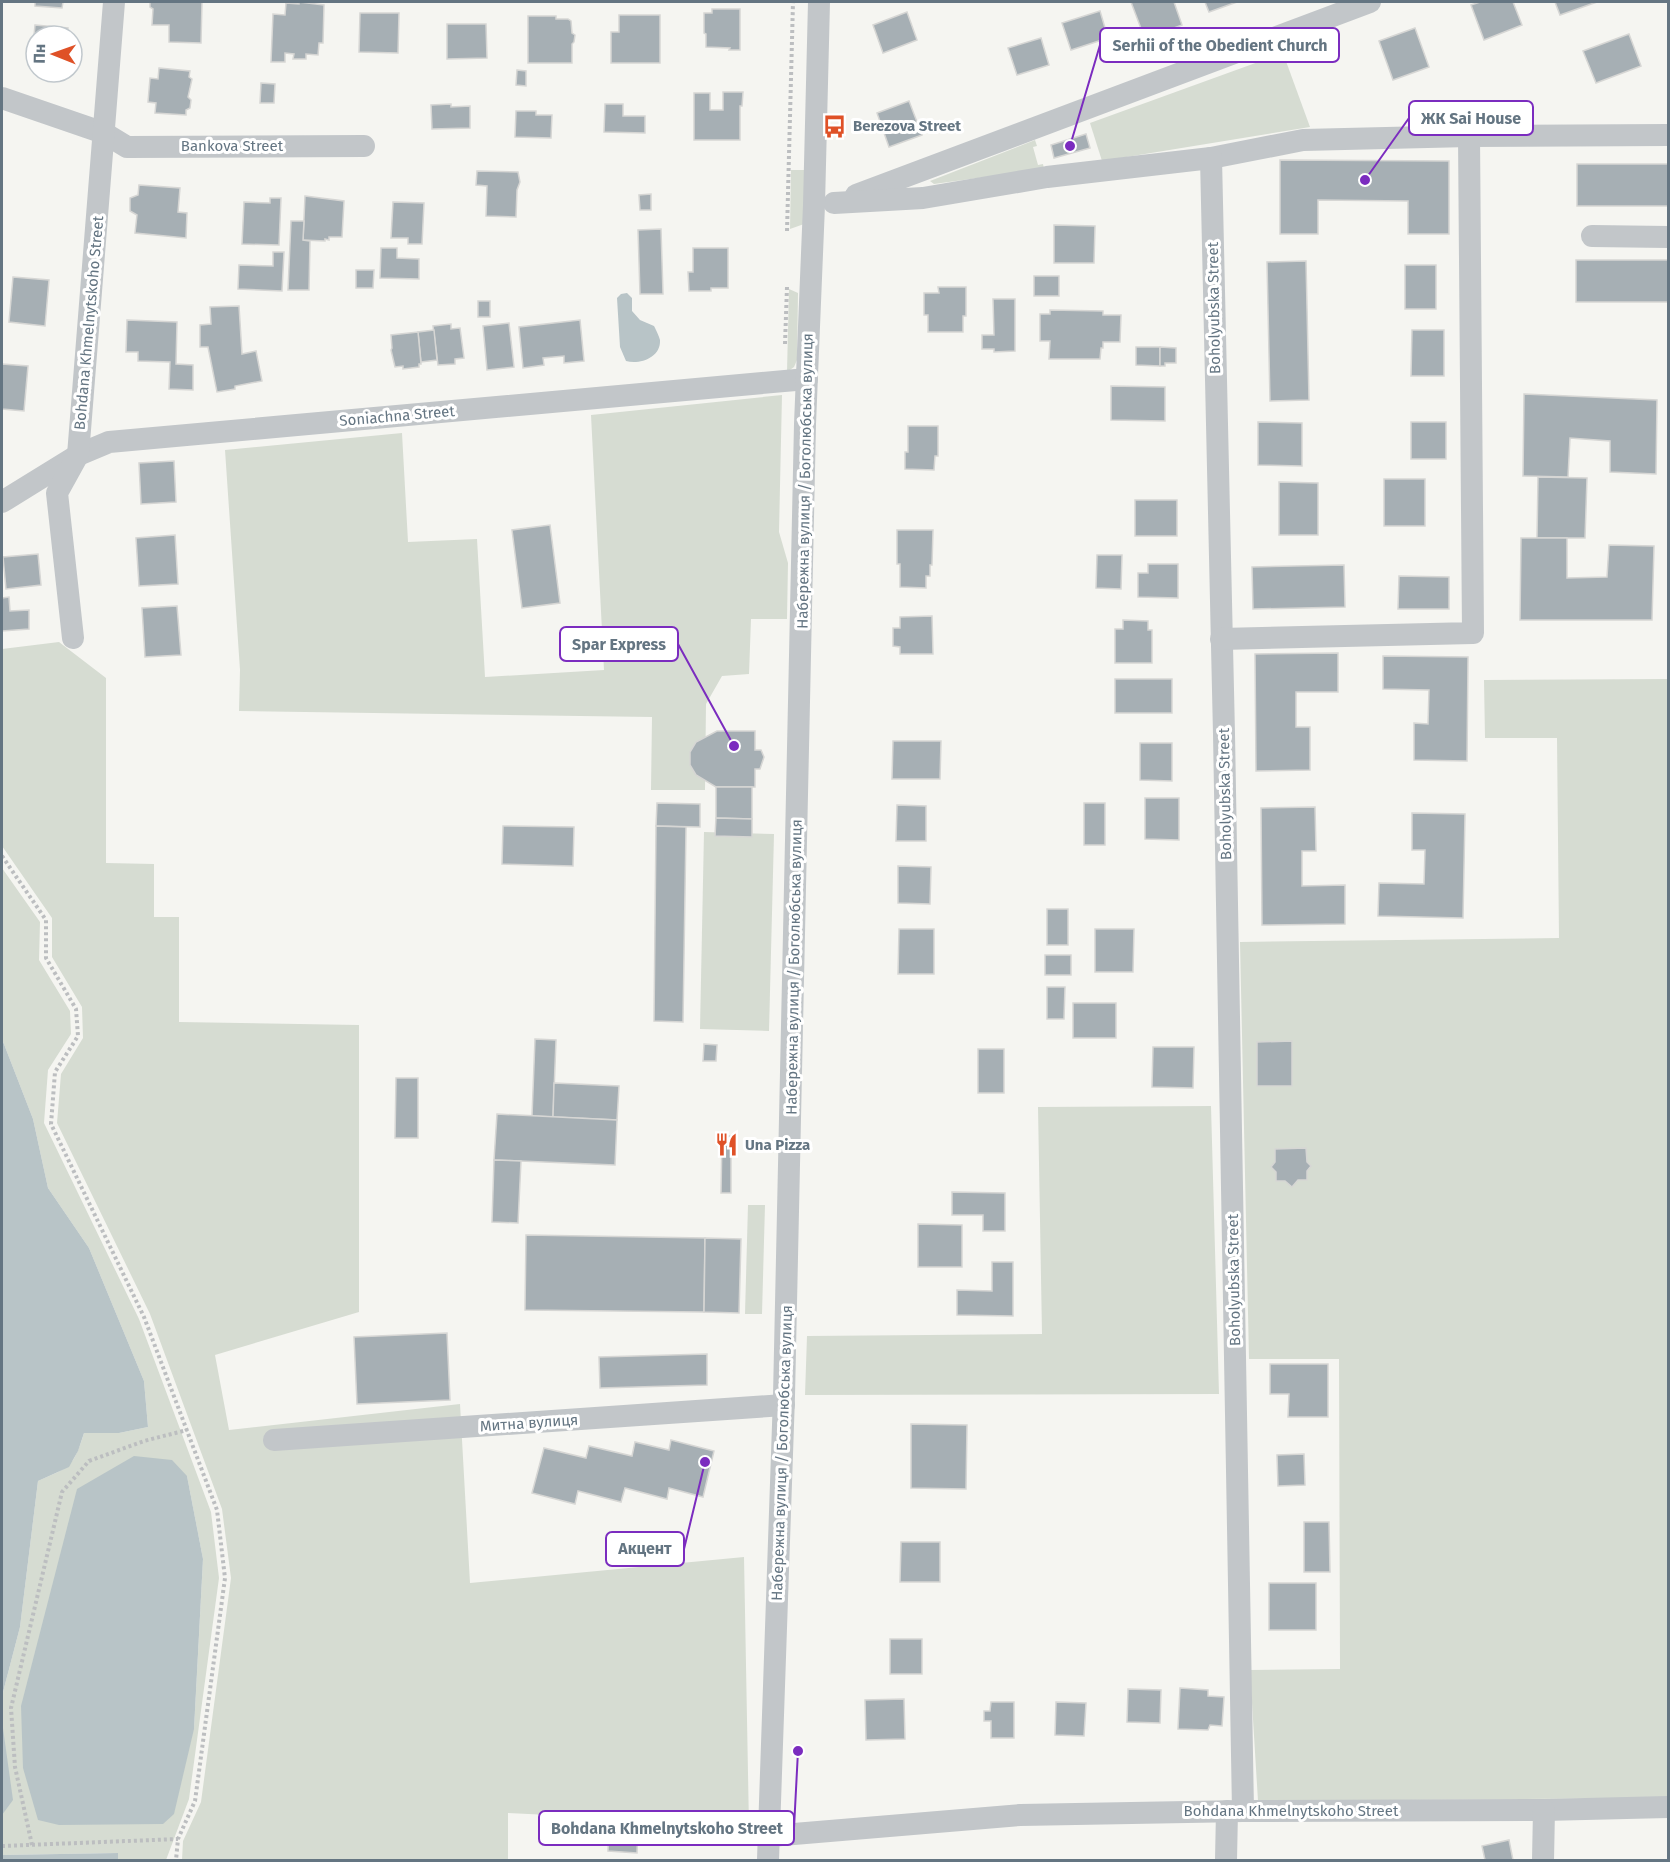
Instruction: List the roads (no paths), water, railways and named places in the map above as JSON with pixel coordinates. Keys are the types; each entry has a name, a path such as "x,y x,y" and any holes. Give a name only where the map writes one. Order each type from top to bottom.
{"street":[{"name":"Bohdana Khmelnytskoho Street","path":"73,638 57,493 78,456 114,2"},
{"name":"Набережна вулиця / Боголюбська вулиця","path":"768,1860 784,1405 807,378 824,204 819,2"},
{"path":"824,204 1370,2"},
{"name":"Bankova Street","path":"2,98 104,133 127,147 364,146"},
{"path":"824,204 923,198 1047,177 1210,158 1303,141 1469,136 1668,135"},
{"path":"1221,639 1473,633 1469,136"},
{"name":"Boholyubska Street","path":"1210,158 1221,639 1235,1811 1226,1860"},
{"path":"1592,237 1668,237"},
{"name":"Soniachna Street","path":"2,502 78,456 109,442 807,378"},
{"name":"Митна вулиця","path":"273,1440 784,1405"},
{"name":"Bohdana Khmelnytskoho Street","path":"770,1836 1020,1815 1668,1807"},
{"path":"1543,1860 1544,1810"}],"place":[{"name":"Berezova Street","path":"835,126"},
{"name":"Serhii of the Obedient Church","path":"1070,146"},
{"name":"ЖК Sai House","path":"1365,180"},
{"name":"Spar Express","path":"734,746"},
{"name":"Una Pizza","path":"727,1145"},
{"name":"Акцент","path":"705,1462"},
{"name":"Bohdana Khmelnytskoho Street","path":"798,1751"}]}
